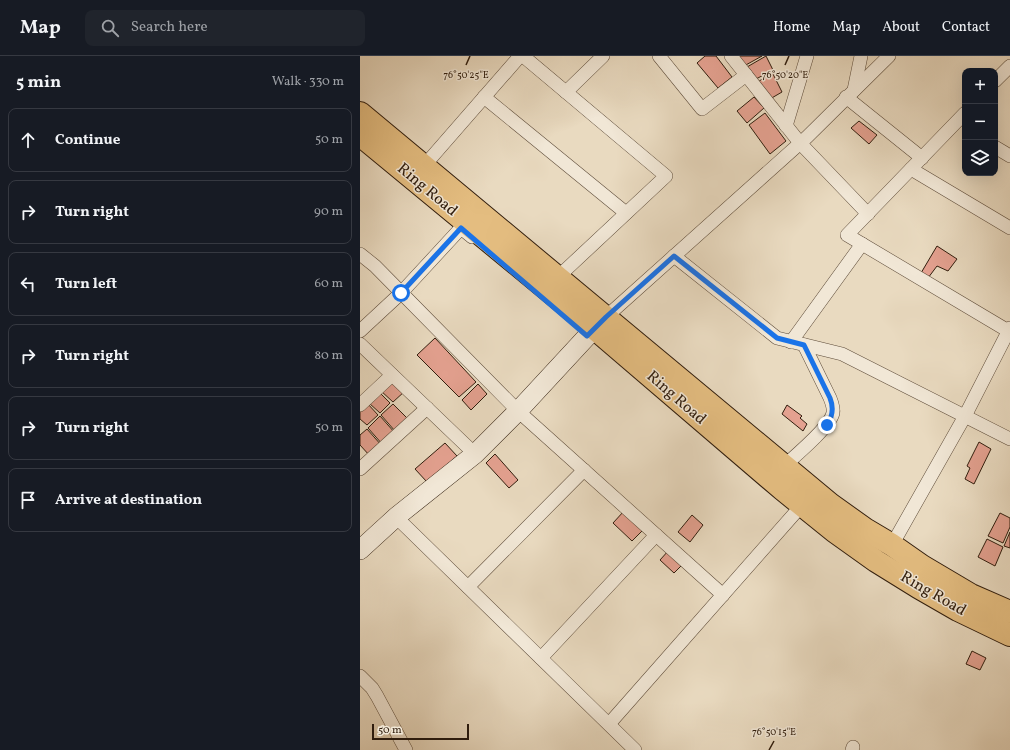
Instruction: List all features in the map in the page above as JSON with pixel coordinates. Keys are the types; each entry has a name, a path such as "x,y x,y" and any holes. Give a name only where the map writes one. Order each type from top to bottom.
{"highway":[{"name":"Ring Road","path":"360,113 558,277 596,327 784,466 830,504 865,529 922,566 972,595 1010,612"},
{"name":"Ring Road","path":"360,135 596,327 834,531 876,561 958,610 1010,635"}],"street":[{"path":"424,166 522,56 666,176 558,277"},
{"path":"566,92 603,56"},
{"path":"659,56 702,109 746,75"},
{"path":"731,56 800,143 868,214"},
{"path":"786,126 807,56"},
{"path":"850,94 860,56"},
{"path":"360,550 396,517 475,454 518,411 596,327 800,143 890,56"},
{"path":"998,78 1010,66"},
{"path":"850,94 922,158"},
{"path":"484,97 626,213"},
{"path":"892,546 965,416 1010,331 847,235 922,158 960,126"},
{"path":"998,149 1010,156"},
{"path":"911,169 1010,228"},
{"path":"360,330 401,293 461,228 596,327"},
{"path":"797,343 862,244"},
{"path":"360,254 375,266 518,411 723,595"},
{"path":"674,256 777,338 842,354 1010,438"},
{"path":"784,466 827,425 832,413 833,405 797,343"},
{"path":"360,344 475,454"},
{"path":"360,405 392,375"},
{"path":"360,469 427,408"},
{"path":"468,587 584,470"},
{"path":"609,724 802,505"},
{"path":"396,517 635,750"},
{"path":"541,658 656,535"},
{"path":"360,676 372,688 377,696 406,750"}],"building":[{"path":"705,56 716,56 732,77 718,88 697,63"},
{"path":"739,56 762,56 744,66"},
{"path":"766,56 773,70 756,79 747,67"},
{"path":"772,72 782,92 770,99 758,82"},
{"path":"754,97 764,108 747,123 737,111"},
{"path":"765,113 786,141 770,154 749,125"},
{"path":"859,121 877,135 869,144 851,128"},
{"path":"937,246 957,259 948,271 937,266 928,278 921,273"},
{"path":"435,338 476,382 459,397 417,355"},
{"path":"392,379 405,391 393,402 380,390"},
{"path":"478,384 487,394 471,410 462,400"},
{"path":"379,392 390,403 380,413 369,403"},
{"path":"367,403 378,415 367,425 360,419 360,410"},
{"path":"393,404 407,418 395,431 381,415"},
{"path":"787,405 802,416 800,418 807,424 803,431 782,414"},
{"path":"380,416 395,433 383,445 368,428"},
{"path":"367,429 382,446 370,456 360,445 360,435"},
{"path":"979,442 991,449 974,484 965,479 970,468 967,466"},
{"path":"445,443 457,456 427,482 415,469"},
{"path":"495,454 518,480 509,488 486,463"},
{"path":"624,511 644,529 632,541 613,523"},
{"path":"1000,513 1010,518 1010,527 1003,543 988,536"},
{"path":"692,515 703,525 690,542 678,532"},
{"path":"1010,532 1010,548 1004,546"},
{"path":"987,539 1003,547 995,566 978,557"},
{"path":"669,550 683,564 674,573 660,560"},
{"path":"972,651 986,658 980,670 966,664"}],"route":[{"path":"401,293 461,228 587,336 674,256 777,338 804,345 833,405 830,420 827,425"}]}
